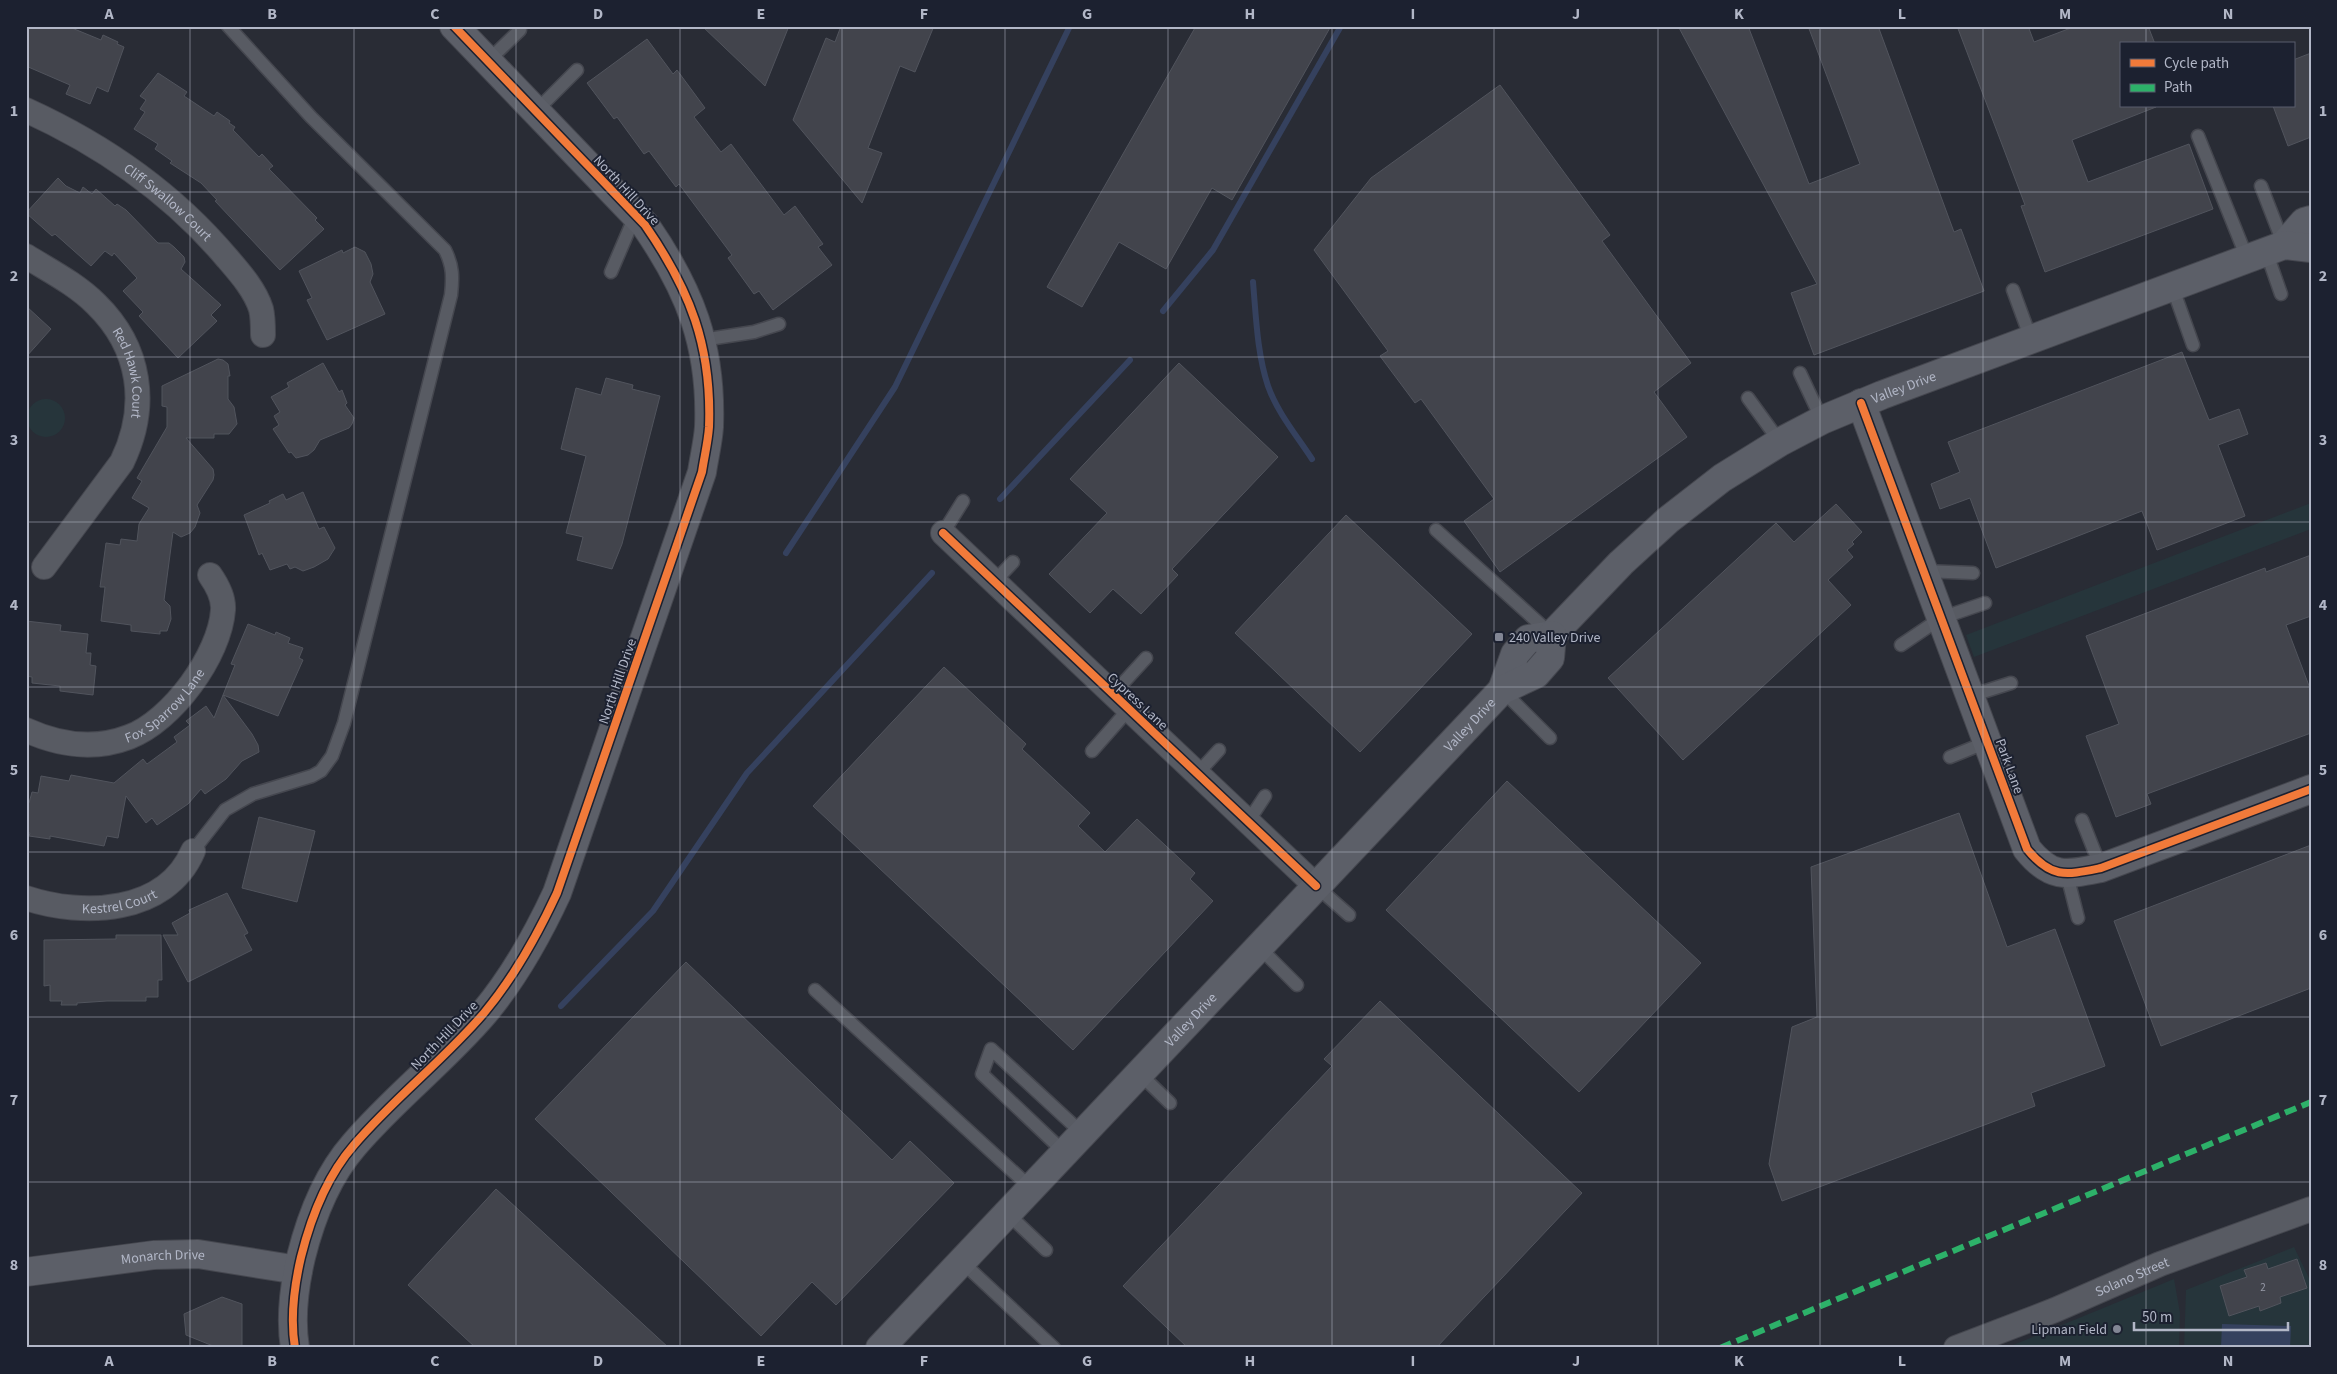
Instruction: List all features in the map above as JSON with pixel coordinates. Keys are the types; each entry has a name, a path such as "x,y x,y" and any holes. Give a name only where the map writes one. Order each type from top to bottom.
{"street":[{"name":"North Hill Drive","path":"295,1348 293,1306 298,1270 309,1225 318,1202 353,1146 454,1046 485,1012 513,974 537,936 557,893 702,472 709,429 709,385 702,340 688,297 668,259 645,225 454,26"},
{"name":"Cliff Swallow Court","path":"26,110 89,142 120,162 178,207 208,235 254,293 261,309 263,335"},
{"name":"Valley Drive","path":"2265,252 2304,222 2311,220"},
{"name":"Valley Drive","path":"880,1348 1502,690 1515,654 1528,639 1552,635 1621,563 1674,515 1722,478 1780,442 1822,420 1861,403 2265,252 2311,248"},
{"name":"Red Hawk Court","path":"26,256 83,292 110,319 121,335 130,354 136,377 138,398 135,428 131,443 122,462 44,567"},
{"name":"Park Lane","path":"1861,403 2027,849 2038,863 2051,871 2067,875"},
{"name":"Cypress Lane","path":"942,533 1316,886"},
{"name":"Fox Sparrow Lane","path":"26,730 54,741 92,745 130,736 148,727 166,713 198,674 221,623 223,608 219,588 210,575"},
{"path":"2067,875 2101,868 2311,789"},
{"name":"Kestrel Court","path":"26,898 68,909 94,909 122,905 148,896 170,883 188,864 193,851"},
{"name":"Solano Street","path":"1956,1348 2055,1310 2160,1264 2311,1209"},
{"name":"Monarch Drive","path":"26,1272 154,1255 198,1254 298,1270"}],"lane":[{"path":"193,851 225,810 253,794 312,776 321,771 332,756 346,714 432,371 453,276 452,264 445,250 311,118 228,26"},
{"path":"488,62 520,30"},
{"path":"536,110 577,70"},
{"path":"2198,136 2265,252 2281,294"},
{"path":"2261,186 2265,252"},
{"path":"611,272 635,216"},
{"path":"2172,286 2193,345"},
{"path":"2012,290 2031,339"},
{"path":"702,340 754,332 779,324"},
{"path":"1800,373 1822,420"},
{"path":"1748,398 1780,442"},
{"path":"942,533 963,501"},
{"path":"1436,530 1552,635"},
{"path":"994,582 1013,562"},
{"path":"1924,571 1973,573"},
{"path":"1901,645 1941,618 1985,603"},
{"path":"1092,751 1146,658"},
{"path":"1970,696 2011,683"},
{"path":"1502,690 1550,738"},
{"path":"1950,756 1987,742"},
{"path":"1197,774 1218,750"},
{"path":"1248,822 1265,796"},
{"path":"2082,820 2101,868"},
{"path":"2067,875 2078,918"},
{"path":"1316,886 1350,915"},
{"path":"1259,947 1297,985"},
{"path":"815,990 1031,1188"},
{"path":"991,1049 1073,1143 982,1074 991,1049"},
{"path":"1139,1073 1170,1103"},
{"path":"1006,1213 1046,1250"},
{"path":"961,1262 1054,1348"}],"shaded area":[{"path":"46,399 60,404 65,418 60,432 46,437 32,432 27,418 32,404"},
{"path":"2311,503 2311,529 1974,657 1966,635"},
{"path":"2294,1247 2311,1282 2311,1348 2184,1348 2186,1290"},
{"name":"Lipman Field","path":"2174,1279 2180,1313 2179,1348 2006,1348"}],"water":[{"path":"2222,1324 2291,1326 2290,1348 2221,1348"}],"building":[{"path":"26,26 67,26 101,40 103,35 118,42 117,44 124,47 108,92 97,87 90,104 66,94 70,85 26,66"},
{"path":"702,26 789,26 765,86"},
{"path":"841,26 934,26 915,72 900,66 868,148 882,153 862,203 793,120 826,38 835,42"},
{"path":"1196,26 1331,26 1232,200 1212,188 1166,269 1119,242 1082,307 1047,287"},
{"path":"1678,26 1748,26 1809,184 1860,164 1808,26 1878,26 1954,232 1961,229 1984,291 1814,355 1791,293 1817,284"},
{"path":"1957,26 2028,26 2034,42 2076,26 2148,26 2154,42 2120,42 2120,108 2153,108 2072,140 2088,182 2189,144 2213,209 2045,272 2021,206 2025,205"},
{"path":"647,39 673,74 677,70 705,108 694,117 721,152 731,144 784,215 795,206 823,244 818,247 832,265 773,310 759,291 754,294 728,258 732,255 679,184 676,187 649,151 644,154 617,117 614,119 587,83"},
{"path":"2311,53 2311,137 2288,146 2274,108 2294,108 2294,60"},
{"path":"158,73 187,92 184,96 214,116 217,112 230,121 229,123 235,127 233,130 259,157 262,154 273,166 269,169 317,218 315,220 324,229 280,270 215,201 217,200 201,183 170,163 172,161 155,149 158,144 134,129 145,112 140,109 146,100 140,96"},
{"path":"1500,85 1610,235 1602,241 1691,363 1654,392 1687,437 1500,572 1464,521 1494,499 1421,399 1415,403 1380,356 1388,351 1314,250 1371,178"},
{"path":"58,178 66,186 80,193 83,187 92,194 96,189 115,206 117,204 126,210 158,243 169,243 184,257 185,262 181,269 221,305 211,315 217,321 178,358 139,316 143,312 123,291 137,278 114,253 112,256 105,251 91,266 55,234 52,236 26,213"},
{"path":"355,247 365,252 371,264 373,274 370,282 385,314 327,340 307,300 312,298 299,271 342,250 343,253"},
{"path":"26,306 51,329 26,357"},
{"path":"2182,352 2209,420 2239,409 2248,434 2218,445 2245,516 2157,550 2142,511 1996,568 1970,498 1940,509 1931,484 1960,472 1948,442"},
{"path":"218,359 228,364 230,376 228,376 228,399 234,407 237,424 229,434 214,434 214,438 186,438 213,469 214,475 213,480 197,505 200,513 195,527 190,533 181,537 173,532 164,600 170,606 171,619 167,631 160,631 160,634 131,631 131,625 101,621 105,587 100,587 106,543 120,545 121,539 137,541 139,524 149,508 132,498 142,481 137,478 167,427 167,407 162,406 162,386"},
{"path":"323,363 339,392 342,390 347,403 345,405 354,418 349,428 320,440 314,450 308,455 296,458 291,452 289,453 273,429 279,425 274,416 280,412 271,397 289,387 287,383"},
{"path":"1179,363 1278,457 1172,569 1178,575 1141,614 1113,589 1090,613 1049,574 1107,513 1070,479"},
{"path":"606,378 633,385 632,389 660,396 622,544 612,569 577,560 583,537 566,533 586,456 561,449 576,388 601,395"},
{"path":"303,492 319,529 324,527 335,548 328,559 303,571 295,567 290,569 287,564 270,570 262,553 259,555 244,515 270,503 269,501 283,494 286,500"},
{"path":"1836,504 1862,532 1852,542 1854,544 1847,550 1853,557 1828,580 1851,605 1683,760 1608,678 1776,523 1794,542"},
{"path":"1346,515 1472,634 1360,752 1235,633"},
{"path":"2311,555 2311,616 2286,625 2311,691 2311,733 2147,794 2151,804 2116,817 2086,736 2119,724 2086,636 2265,568 2266,572"},
{"path":"26,621 61,625 60,631 88,634 86,653 91,653 90,665 96,666 93,695 60,691 60,686 32,683 32,677 26,676"},
{"path":"248,624 275,635 276,632 290,638 288,643 303,648 299,658 303,660 278,716 223,695 235,665 231,664"},
{"path":"944,667 1026,744 1022,749 1090,813 1078,826 1105,852 1137,819 1195,873 1190,879 1213,901 1073,1050 813,806"},
{"path":"223,695 252,734 258,745 259,752 242,761 226,779 205,794 201,789 188,804 157,825 152,818 146,823 126,796 118,838 107,836 104,846 50,836 50,839 29,836 30,833 26,832 26,803 29,803 32,792 38,793 41,776 69,781 71,775 114,783 143,759 147,764 177,742 174,737 190,725 186,721 206,706 214,718"},
{"path":"1507,781 1701,963 1579,1092 1386,910"},
{"path":"1959,813 2007,947 2055,929 2105,1066 2031,1093 2035,1106 1782,1201 1769,1164 1792,1027 1817,1017 1811,867"},
{"path":"259,817 315,831 297,902 242,888"},
{"path":"2311,845 2311,988 2161,1046 2114,921"},
{"path":"227,893 248,933 244,935 252,950 188,982 163,935 178,935 172,923 190,913 189,910"},
{"path":"116,935 161,935 162,980 158,980 158,997 146,997 146,1001 107,1001 77,1003 77,1005 61,1005 62,1001 50,1001 50,985 44,986 44,940 116,939"},
{"path":"686,962 892,1160 910,1141 954,1183 836,1305 812,1282 761,1336 535,1119"},
{"path":"1380,1001 1582,1193 1436,1348 1188,1348 1123,1286 1332,1066 1324,1059"},
{"path":"496,1189 669,1348 476,1348 408,1285"},
{"path":"2297,1259 2307,1288 2280,1297 2281,1303 2260,1311 2259,1306 2229,1316 2220,1286 2247,1277 2244,1270 2266,1263 2268,1269"},
{"path":"222,1297 242,1304 242,1348 218,1348 186,1335 184,1314"}],"waterway":[{"path":"786,553 895,387 1070,26"},
{"path":"1163,311 1213,250 1341,26"},
{"path":"1253,282 1259,348 1268,386 1282,414 1312,459"},
{"path":"1000,499 1130,360"},
{"path":"561,1006 653,911 747,773 932,573"}],"marked path":[{"path":"1720,1348 2311,1102"}],"cycle path":[{"path":"295,1348 294,1302 301,1257 315,1212 335,1170 369,1128 484,1013 506,985 525,955 557,893 702,472 709,427 707,370 702,345 686,296 661,249 645,225 454,26"},
{"path":"1861,403 2027,849 2044,866 2052,870 2069,873 2101,868 2311,789"},
{"path":"943,533 1316,886"}],"place":[{"name":"240 Valley Drive","path":"1499,637"},
{"name":"Lipman Field","path":"2117,1329"}]}
